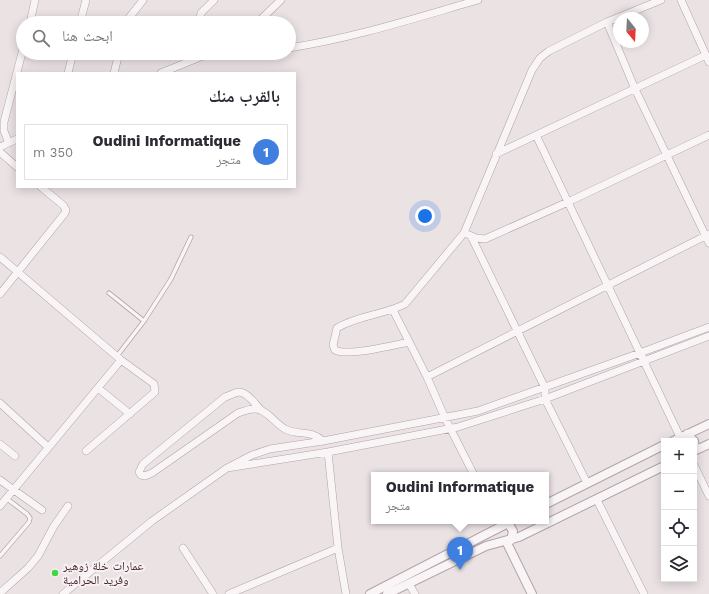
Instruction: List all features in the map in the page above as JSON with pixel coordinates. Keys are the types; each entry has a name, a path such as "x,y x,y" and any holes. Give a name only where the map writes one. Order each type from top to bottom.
{"street":[{"path":"32,16 36,0"},
{"path":"82,16 86,0"},
{"path":"132,16 144,0"},
{"path":"200,16 200,13 214,0"},
{"path":"264,16 281,0"},
{"path":"296,47 366,32 459,3 478,0"},
{"path":"409,342 350,352 339,352 335,350 333,345 338,328 345,323 368,315 393,310 405,304 467,235 496,154 532,70 540,58 549,50 607,22 661,0"},
{"path":"681,0 709,62"},
{"path":"427,377 608,285 708,238 635,89 607,22"},
{"path":"496,154 706,55"},
{"path":"17,72 20,60"},
{"path":"68,72 71,60"},
{"path":"114,72 117,60"},
{"path":"163,72 192,60"},
{"path":"9,143 4,131 4,122 16,76"},
{"path":"536,135 644,361 679,438 709,424"},
{"path":"467,235 485,239 568,202 709,135"},
{"path":"0,147 16,140"},
{"path":"0,152 16,166"},
{"path":"0,294 65,213 66,210 63,206 42,188"},
{"path":"467,235 518,332 545,388 545,399 587,483"},
{"path":"0,258 119,358 154,384 155,392 86,452"},
{"path":"393,310 473,472"},
{"path":"63,594 147,525 227,468 252,455 270,449 323,441 478,411 545,388 709,327"},
{"path":"227,468 328,452 451,428 545,399 709,336"},
{"path":"0,506 98,388 119,358"},
{"path":"98,388 130,414"},
{"path":"261,410 252,409 238,413 152,473 145,476 141,475 139,472 142,464 225,397 237,392 244,393 261,410 285,429 293,432 317,435 323,441"},
{"path":"0,403 48,447"},
{"path":"0,444 14,456"},
{"path":"697,449 709,444"},
{"path":"549,502 661,446"},
{"path":"328,452 338,548 346,594"},
{"path":"549,522 597,500 661,468"},
{"path":"697,471 709,496"},
{"path":"0,480 42,510"},
{"path":"597,500 644,594"},
{"path":"0,593 28,568 38,556 54,526 68,506"},
{"path":"503,524 513,531 506,541"},
{"path":"503,524 497,536 506,541 532,594"},
{"path":"370,594 503,524"},
{"path":"387,594 486,546 506,541 544,524"},
{"path":"183,548 214,594"},
{"path":"229,594 338,548"},
{"path":"409,584 415,594"}],"lane":[{"path":"119,358 171,279 191,237"},
{"path":"109,294 144,320"},
{"path":"0,556 29,522 30,518 6,498"}],"place":[{"name":"Oudini Informatique","path":"460,570"},
{"name":"عمارات خلة زوهير وفريد الحرامية","path":"55,573"}]}
